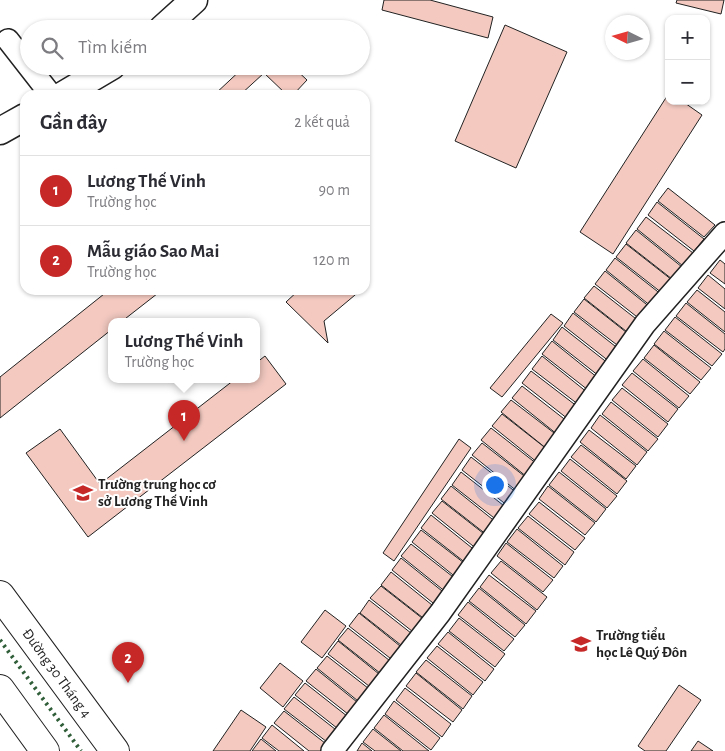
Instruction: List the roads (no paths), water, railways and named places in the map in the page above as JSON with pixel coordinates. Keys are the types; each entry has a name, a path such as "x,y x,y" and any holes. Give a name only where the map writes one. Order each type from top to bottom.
{"main road":[{"name":"Đường 30 Tháng 4","path":"0,595 115,751"},
{"path":"0,689 35,747"}],"street":[{"path":"172,20 194,0"},
{"path":"8,40 20,55"},
{"path":"35,75 47,90"},
{"path":"71,90 97,75"},
{"path":"0,131 20,120"},
{"path":"332,751 440,613 645,324 725,233"}],"place":[{"name":"Lương Thế Vinh","path":"184,441"},
{"name":"Trường trung học cơ sở Lương Thế Vinh","path":"83,493"},
{"name":"Trường tiểu học Lê Quý Đôn","path":"581,644"},
{"name":"Mẫu giáo Sao Mai","path":"128,683"}]}
